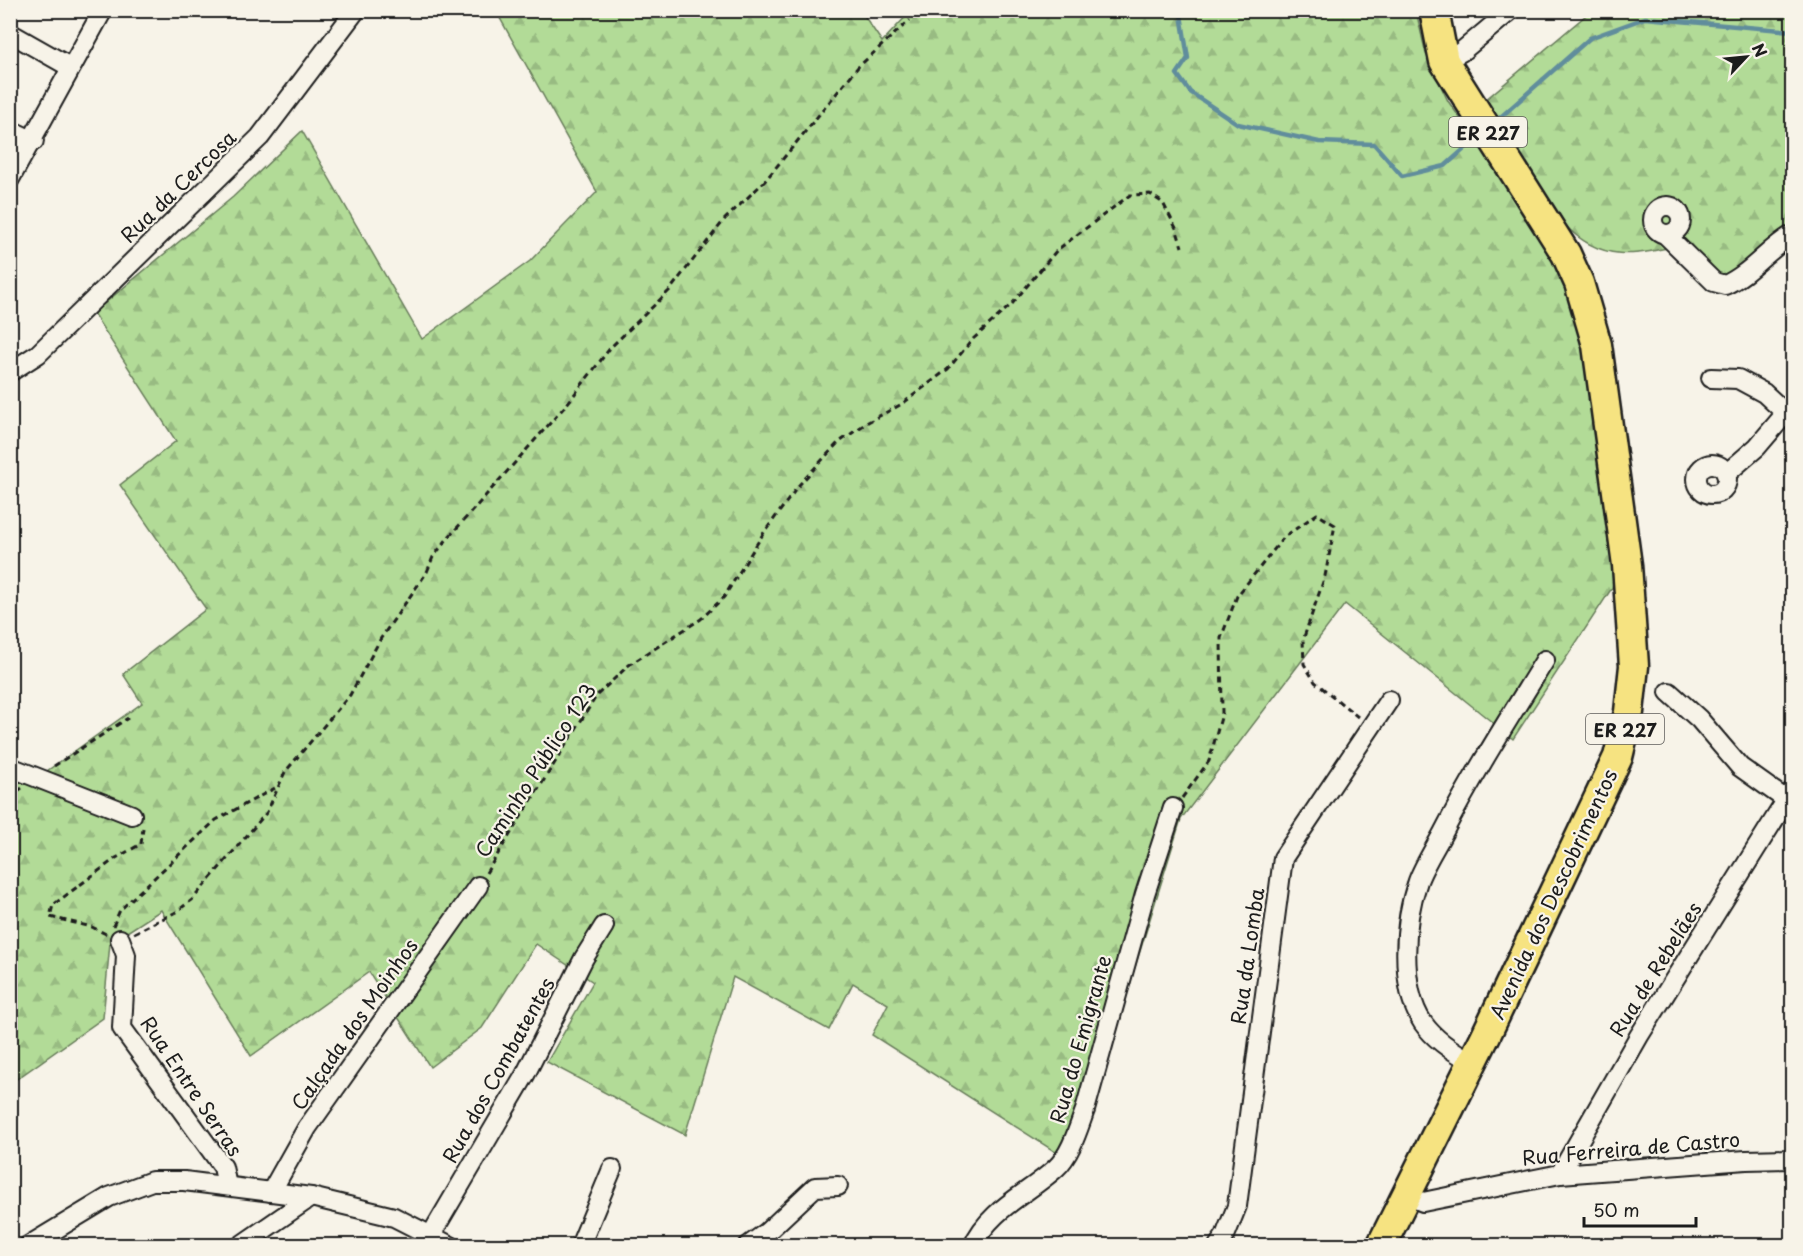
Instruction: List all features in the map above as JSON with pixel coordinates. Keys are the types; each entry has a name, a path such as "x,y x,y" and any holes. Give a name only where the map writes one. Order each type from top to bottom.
{"main road":[{"name":"ER 227","path":"1434,10 1451,73"},
{"name":"Avenida dos Descobrimentos","path":"1381,1245 1473,1062 1618,757 1629,712 1634,666 1627,565 1597,345 1579,283 1566,254 1451,73"}],"street":[{"path":"10,179 34,141 70,67 103,10"},
{"name":"Rua da Cercosa","path":"10,372 38,354 261,137 356,10"},
{"path":"1451,73 1461,52 1511,10"},
{"path":"10,33 70,67"},
{"path":"10,130 34,141"},
{"path":"1666,235 1714,282 1725,285 1735,281 1766,252 1792,235"},
{"path":"1711,378 1738,379 1764,393 1789,417 1726,474"},
{"path":"1473,1062 1452,1051 1423,1023 1410,993 1406,959 1411,910 1419,880 1461,798 1545,660"},
{"path":"1669,692 1699,719 1740,767 1789,795"},
{"name":"Rua da Lomba","path":"1218,1245 1225,1236 1237,1206 1283,858 1389,700"},
{"path":"10,767 132,816"},
{"name":"Rua de Rebelães","path":"1560,1174 1639,1036 1789,795"},
{"name":"Rua do Emigrante","path":"973,1245 979,1231 994,1215 1058,1166 1074,1140 1085,1110 1145,894 1173,808"},
{"name":"Calçada dos Moinhos","path":"271,1192 307,1128 478,886"},
{"name":"Rua dos Combatentes","path":"431,1235 525,1075 584,958 604,926"},
{"name":"Rua Entre Serras","path":"114,937 126,955 122,1028 223,1167 227,1186"},
{"name":"Rua Ferreira de Castro","path":"1406,1195 1423,1202 1560,1174 1746,1160 1792,1159"},
{"path":"580,1245 612,1169"},
{"path":"28,1245 108,1197 152,1181 227,1186 311,1197 394,1217 451,1245"},
{"path":"748,1245 767,1232 815,1187 838,1186"},
{"path":"240,1245 311,1197"}],"path":[{"path":"132,816 143,825 141,844 79,884 53,905 50,917 92,927 114,937 176,912 192,900 267,812 285,772 350,695 381,638 427,572 433,557 448,538 567,404 611,347 669,291 725,219 764,182 858,67 910,20"},
{"name":"Caminho Público 123","path":"478,886 505,838 542,787 597,695 629,665 700,619 724,597 763,534 799,485 838,443 867,422 902,404 948,369 973,339 1012,304 1057,250 1130,195 1150,194 1163,203 1182,247"},
{"path":"1173,808 1195,784 1209,761 1222,714 1221,638 1237,596 1284,537 1317,514 1335,525 1325,576 1303,640 1304,664 1315,682 1337,703 1371,727"},
{"path":"10,796 128,718"},
{"path":"114,937 120,910 216,820 279,786"}],"green space":[{"path":"496,11 861,11 882,42 911,11 1416,11 1426,54 1448,101 1542,234 1562,274 1583,343 1616,570 1612,588 1513,739 1345,604 1181,819 1091,1109 1068,1160 872,1035 888,1004 853,983 829,1030 733,977 685,1135 547,1062 593,982 536,944 482,1028 430,1067 369,972 251,1056 161,910 110,943 103,1018 11,1083 10,773 37,778 142,703 123,674 206,609 120,485 176,441 93,313 233,197 302,131 422,339 530,261 597,192"},
{"path":"1591,11 1792,11 1792,229 1728,275 1716,273 1682,244 1649,252 1619,253 1605,251 1578,237 1565,225 1484,101"}],"waterway":[{"path":"1187,10 1181,15 1188,58 1177,74 1190,92 1238,124 1319,142 1374,144 1402,176 1445,166 1480,135"},
{"path":"1495,122 1590,38 1645,18 1792,31"}]}
